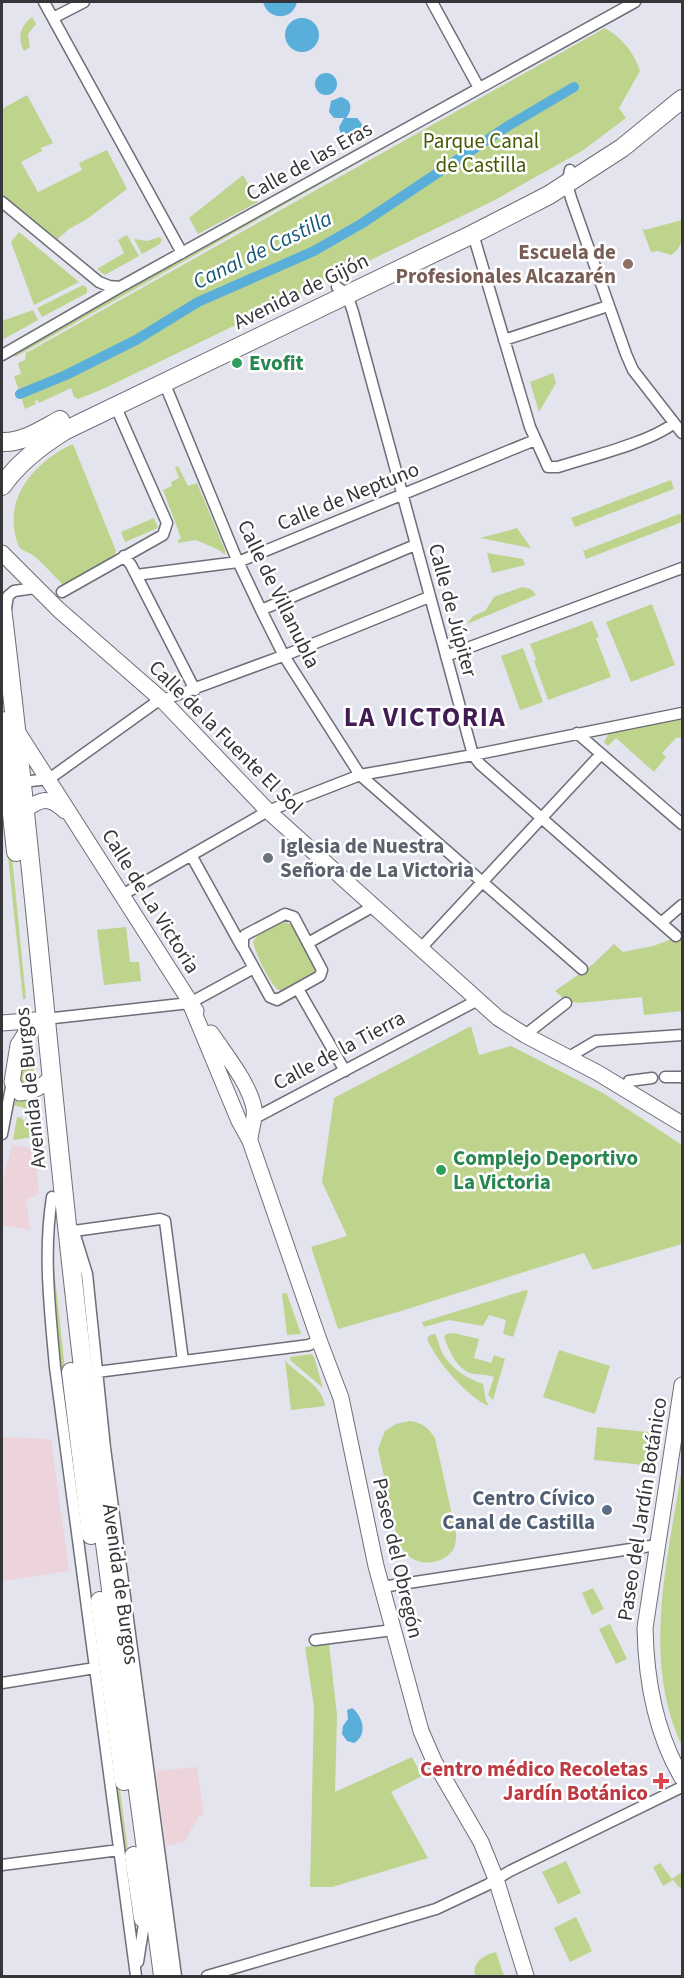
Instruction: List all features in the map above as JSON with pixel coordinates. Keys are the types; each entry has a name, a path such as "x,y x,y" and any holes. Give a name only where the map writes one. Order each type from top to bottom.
{"highway":[{"name":"Avenida de Gijón","path":"2,486 10,473 46,442 64,431 164,382 549,183 569,177 682,85"},
{"name":"Avenida de Gijón","path":"2,442 26,438 84,408 342,290 473,234 622,148 682,99"},
{"name":"Avenida de Burgos","path":"2,608 9,726 46,1082 89,1367 92,1491"},
{"name":"Avenida de Burgos","path":"46,1082 52,1197 97,1530 163,1977"},
{"name":"Avenida de Burgos","path":"97,1530 107,1650 144,1924 141,1976"}],"street":[{"path":"44,2 182,253"},
{"path":"53,18 84,2"},
{"path":"432,2 480,88"},
{"name":"Calle de las Eras","path":"2,355 120,287 635,2"},
{"path":"569,177 608,306 633,370 682,433"},
{"path":"2,202 99,282 120,287"},
{"path":"473,234 535,440 548,467 558,467 659,433 674,423"},
{"path":"99,282 102,286 100,299"},
{"name":"Calle de Júpiter","path":"342,290 404,494 415,545 473,755 480,764 676,936"},
{"path":"504,340 608,306"},
{"name":"Calle de Villanubla","path":"164,382 238,562 261,610 284,656 360,775 582,969"},
{"path":"2,543 45,588 53,592 62,592 163,535 167,523 115,405"},
{"name":"Calle de Neptuno","path":"135,575 238,562 535,440"},
{"path":"261,610 415,545"},
{"name":"Calle de la Fuente El Sol","path":"2,553 35,588 162,700 268,811 498,1018 525,1035 598,1073 682,1124"},
{"path":"124,556 132,565 135,575 195,690"},
{"path":"446,656 682,568"},
{"path":"5,638 5,606 8,596 14,591 35,588"},
{"path":"59,610 62,592"},
{"path":"2,689 9,721 18,801 155,703 284,656 429,597"},
{"path":"122,895 268,811 360,775 682,713"},
{"name":"Calle de La Victoria","path":"9,726 49,779 190,1003 236,1070 251,1097 255,1110 250,1141"},
{"path":"577,733 682,824"},
{"path":"422,948 601,754"},
{"name":"Calle de La Victoria","path":"18,801 55,802 76,822"},
{"path":"191,855 270,997 278,1000 321,974 320,966 294,917 285,914 245,935 243,948"},
{"path":"661,923 682,905"},
{"path":"308,943 374,906"},
{"path":"2,1024 190,1003 254,968"},
{"path":"298,988 345,1071"},
{"name":"Calle de la Tierra","path":"253,1119 478,1000"},
{"name":"Calle de La Victoria","path":"190,1003 239,1121 250,1141"},
{"path":"525,1035 566,1003"},
{"path":"18,1045 39,1020"},
{"path":"2,1024 10,1030 18,1045 16,1087 5,1112 2,1134"},
{"path":"567,1058 596,1041 682,1035"},
{"path":"665,1077 682,1077"},
{"path":"629,1081 652,1078"},
{"path":"16,1087 32,1092 46,1082"},
{"path":"228,1091 240,1109 253,1119"},
{"name":"Paseo del Obregón","path":"250,1141 341,1398 376,1566 421,1731 434,1761 481,1842 496,1879 526,1977"},
{"name":"Avenida de Burgos","path":"52,1197 47,1276 58,1388 119,1850 141,1976"},
{"name":"Avenida de Burgos","path":"66,1210 87,1274 89,1367 101,1412 176,1977"},
{"path":"74,1231 165,1221 183,1361"},
{"path":"101,1412 89,1367 183,1361 298,1346 319,1340"},
{"name":"Paseo del Jardín Botánico","path":"682,1384 647,1606 645,1653 652,1706 663,1740 682,1778"},
{"path":"58,1388 76,1485 92,1491 105,1483 105,1448"},
{"path":"81,1559 84,1538 97,1530 112,1536 134,1653"},
{"path":"382,1587 657,1545"},
{"path":"88,1615 107,1650"},
{"path":"315,1640 393,1630"},
{"path":"2,1683 95,1668"},
{"path":"207,1977 436,1909 510,1870 682,1787"},
{"path":"148,1864 156,1820"},
{"path":"2,1865 119,1850"}],"shaded area":[{"path":"12,1145 35,1149 39,1194 26,1200 30,1230 2,1225 2,1186"},
{"path":"2,1437 51,1439 64,1535 2,1545"},
{"path":"64,1535 69,1571 2,1581 2,1545"},
{"path":"197,1767 204,1815 199,1816 184,1842 166,1846 156,1771"}],"green space":[{"path":"32,17 36,24 28,34 30,47 24,51 21,32"},
{"name":"Parque Canal de Castilla","path":"605,28 627,46 640,71 619,108 626,118 582,151 493,201 103,389 78,399 74,397 71,388 39,403 38,400 35,401 36,404 25,409 14,376 21,374 18,363 25,360 26,353"},
{"path":"27,95 53,143 41,148 42,151 21,162 38,192 82,170 79,163 107,150 127,189 87,219 69,229 52,244 2,202 2,109"},
{"path":"393,143 15,357 14,352 373,151"},
{"path":"243,175 258,202 198,234 189,218"},
{"path":"682,220 682,240 675,252 671,255 658,251 651,252 642,228 645,230"},
{"path":"19,232 79,282 34,305 11,242"},
{"path":"127,235 139,256 105,275 97,269 124,253 118,240"},
{"path":"160,237 162,240 160,244 142,254 134,239 147,241"},
{"path":"83,285 87,288 87,293 42,317 37,308"},
{"path":"33,310 38,320 2,340 2,321"},
{"path":"553,373 556,383 539,412 530,382"},
{"path":"73,444 116,551 113,559 64,586 38,559 19,547 14,530 14,514 17,499 34,472 45,461"},
{"path":"178,466 188,486 197,483 225,550 225,555 196,540 178,543 181,538 163,490 172,486 171,482 179,478 175,468"},
{"path":"671,480 674,489 575,527 571,518"},
{"path":"682,513 682,522 586,559 583,551"},
{"path":"154,518 158,528 125,542 121,532"},
{"path":"517,528 531,548 480,538"},
{"path":"487,553 523,559 525,565 492,573"},
{"path":"522,587 531,589 536,595 467,624 473,616 485,611 494,597"},
{"path":"652,604 675,665 631,682 606,622"},
{"path":"592,621 611,677 548,700 530,644"},
{"path":"523,648 543,702 520,710 501,656"},
{"path":"678,717 682,723 682,737 676,738 662,753 666,757 654,772 616,738 608,746 604,742 611,729"},
{"path":"11,846 26,999 23,999 7,847"},
{"path":"283,922 294,927 299,933 315,965 315,972 308,980 288,991 281,991 268,977 253,942 258,935"},
{"path":"126,927 130,962 139,962 141,981 104,985 97,930"},
{"path":"675,938 682,941 682,1011 644,1015 642,997 578,1003 567,1001 555,991 592,965 614,944 623,952 653,946"},
{"name":"Complejo Deportivo La Victoria","path":"471,1026 479,1055 511,1046 603,1093 682,1145 682,1244 593,1270 584,1253 338,1329 311,1247 347,1236 322,1182 334,1098"},
{"path":"31,1040 35,1084 28,1086 19,1084 23,1044"},
{"path":"18,1097 36,1099 38,1124 28,1109 13,1105"},
{"path":"17,1117 22,1118 34,1137 13,1140"},
{"path":"54,1268 68,1397 60,1367 55,1333 52,1299"},
{"path":"528,1291 513,1337 503,1334 506,1320 489,1315 483,1326 449,1320 424,1327 422,1322"},
{"path":"285,1293 301,1334 287,1335 282,1294"},
{"path":"454,1333 479,1339 474,1358 491,1363 494,1355 505,1359 493,1400 488,1395 494,1377 468,1372 452,1355 444,1337 446,1334"},
{"path":"435,1334 443,1354 452,1366 483,1384 489,1406 471,1395 444,1367 427,1338"},
{"path":"559,1350 610,1366 595,1414 543,1397"},
{"path":"312,1354 323,1388 290,1360 290,1357"},
{"path":"285,1360 314,1386 323,1398 325,1406 291,1410"},
{"path":"410,1421 424,1426 435,1438 456,1533 455,1546 450,1553 440,1560 428,1563 415,1560 399,1546 378,1449 385,1431 396,1424"},
{"path":"597,1427 658,1433 654,1466 594,1460"},
{"path":"682,1468 682,1746 670,1713 663,1679 660,1644 665,1573"},
{"path":"593,1588 604,1609 592,1615 582,1593"},
{"path":"610,1624 627,1659 616,1664 599,1629"},
{"path":"329,1644 337,1715 335,1792 412,1757 422,1776 391,1792 428,1858 332,1887 310,1887 314,1707 305,1647"},
{"path":"100,1676 108,1699 134,1897 133,1906 131,1906"},
{"path":"566,1861 581,1893 558,1904 542,1872"},
{"path":"660,1863 672,1879 682,1872 682,1887 680,1888 673,1880 663,1886 653,1867"},
{"path":"576,1917 592,1951 570,1962 554,1928"},
{"path":"496,1952 504,1976 475,1976 477,1963 487,1955"}],"water":[{"path":"263,2 297,2 291,13 280,16 270,13"},
{"path":"302,18 314,23 319,35 314,47 302,52 290,47 285,35 290,23"},
{"path":"326,73 336,80 337,84 330,94 326,95 316,88 315,84 322,74"},
{"path":"341,97 350,105 346,118 357,118 362,124 362,132 354,140 340,133 339,127 344,118 334,118 329,112 331,101"},
{"path":"352,1708 359,1716 362,1726 361,1735 354,1743 347,1741 342,1734 343,1726 348,1719 347,1710"}],"waterway":[{"name":"Canal de Castilla","path":"20,394 66,375 136,340 198,302 314,251 361,224 508,126 574,87"}],"place":[{"name":"Escuela de Profesionales Alcazarén","path":"628,264"},
{"name":"Evofit","path":"237,363"},
{"name":"Iglesia de Nuestra Señora de La Victoria","path":"268,858"},
{"name":"Complejo Deportivo La Victoria","path":"441,1170"},
{"name":"Centro Cívico Canal de Castilla","path":"607,1510"},
{"name":"Centro médico Recoletas Jardín Botánico","path":"661,1781"}],"district":[{"name":"LA VICTORIA","path":"425,717"}]}
